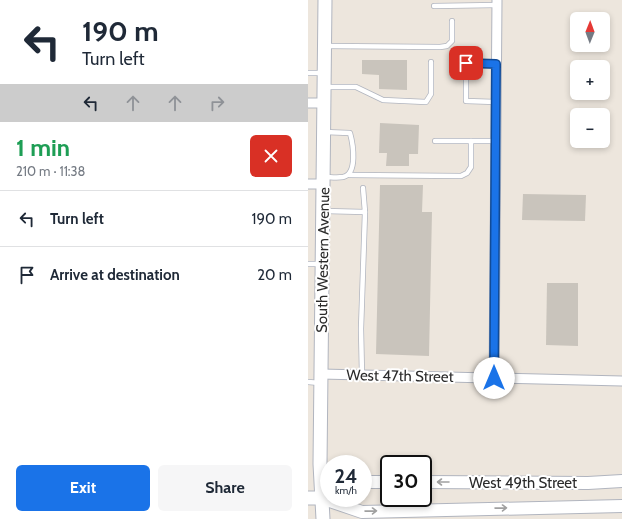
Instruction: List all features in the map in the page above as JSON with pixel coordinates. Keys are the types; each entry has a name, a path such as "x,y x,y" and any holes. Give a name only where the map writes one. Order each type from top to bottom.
{"main road":[{"name":"South Western Avenue","path":"323,519 319,497 317,380 324,180 325,0"}],"street":[{"path":"494,378 497,3"},
{"path":"308,103 325,103"},
{"path":"308,184 324,180"},
{"name":"West 47th Street","path":"317,380 362,375 622,381"},
{"name":"West 49th Street","path":"432,482 588,483 622,481"},
{"name":"West 49th Street","path":"319,497 362,512 622,506"}],"lane":[{"path":"434,6 497,3"},
{"path":"325,46 440,48 447,46 452,41 452,21"},
{"path":"325,87 356,87 383,100 426,102 431,94 431,62"},
{"path":"496,64 466,63 466,101 496,102"},
{"path":"308,73 325,73"},
{"path":"324,132 350,133 353,142 352,168 349,174"},
{"path":"435,141 496,141"},
{"path":"324,180 343,177 349,174 461,176 467,173 471,167 471,141"},
{"path":"362,188 365,212 361,329 362,375"},
{"path":"323,210 365,212"},
{"path":"308,264 322,264"}],"building":[{"path":"362,60 407,60 407,90 379,89 379,75 362,74"},
{"path":"380,123 419,125 418,154 409,154 409,166 386,166 387,153 379,153"},
{"path":"380,185 423,185 422,212 432,212 429,356 376,354"},
{"path":"523,194 586,195 585,221 522,220"},
{"path":"547,283 578,283 578,346 546,345"}],"route":[{"path":"466,63 496,64 494,378"}]}
